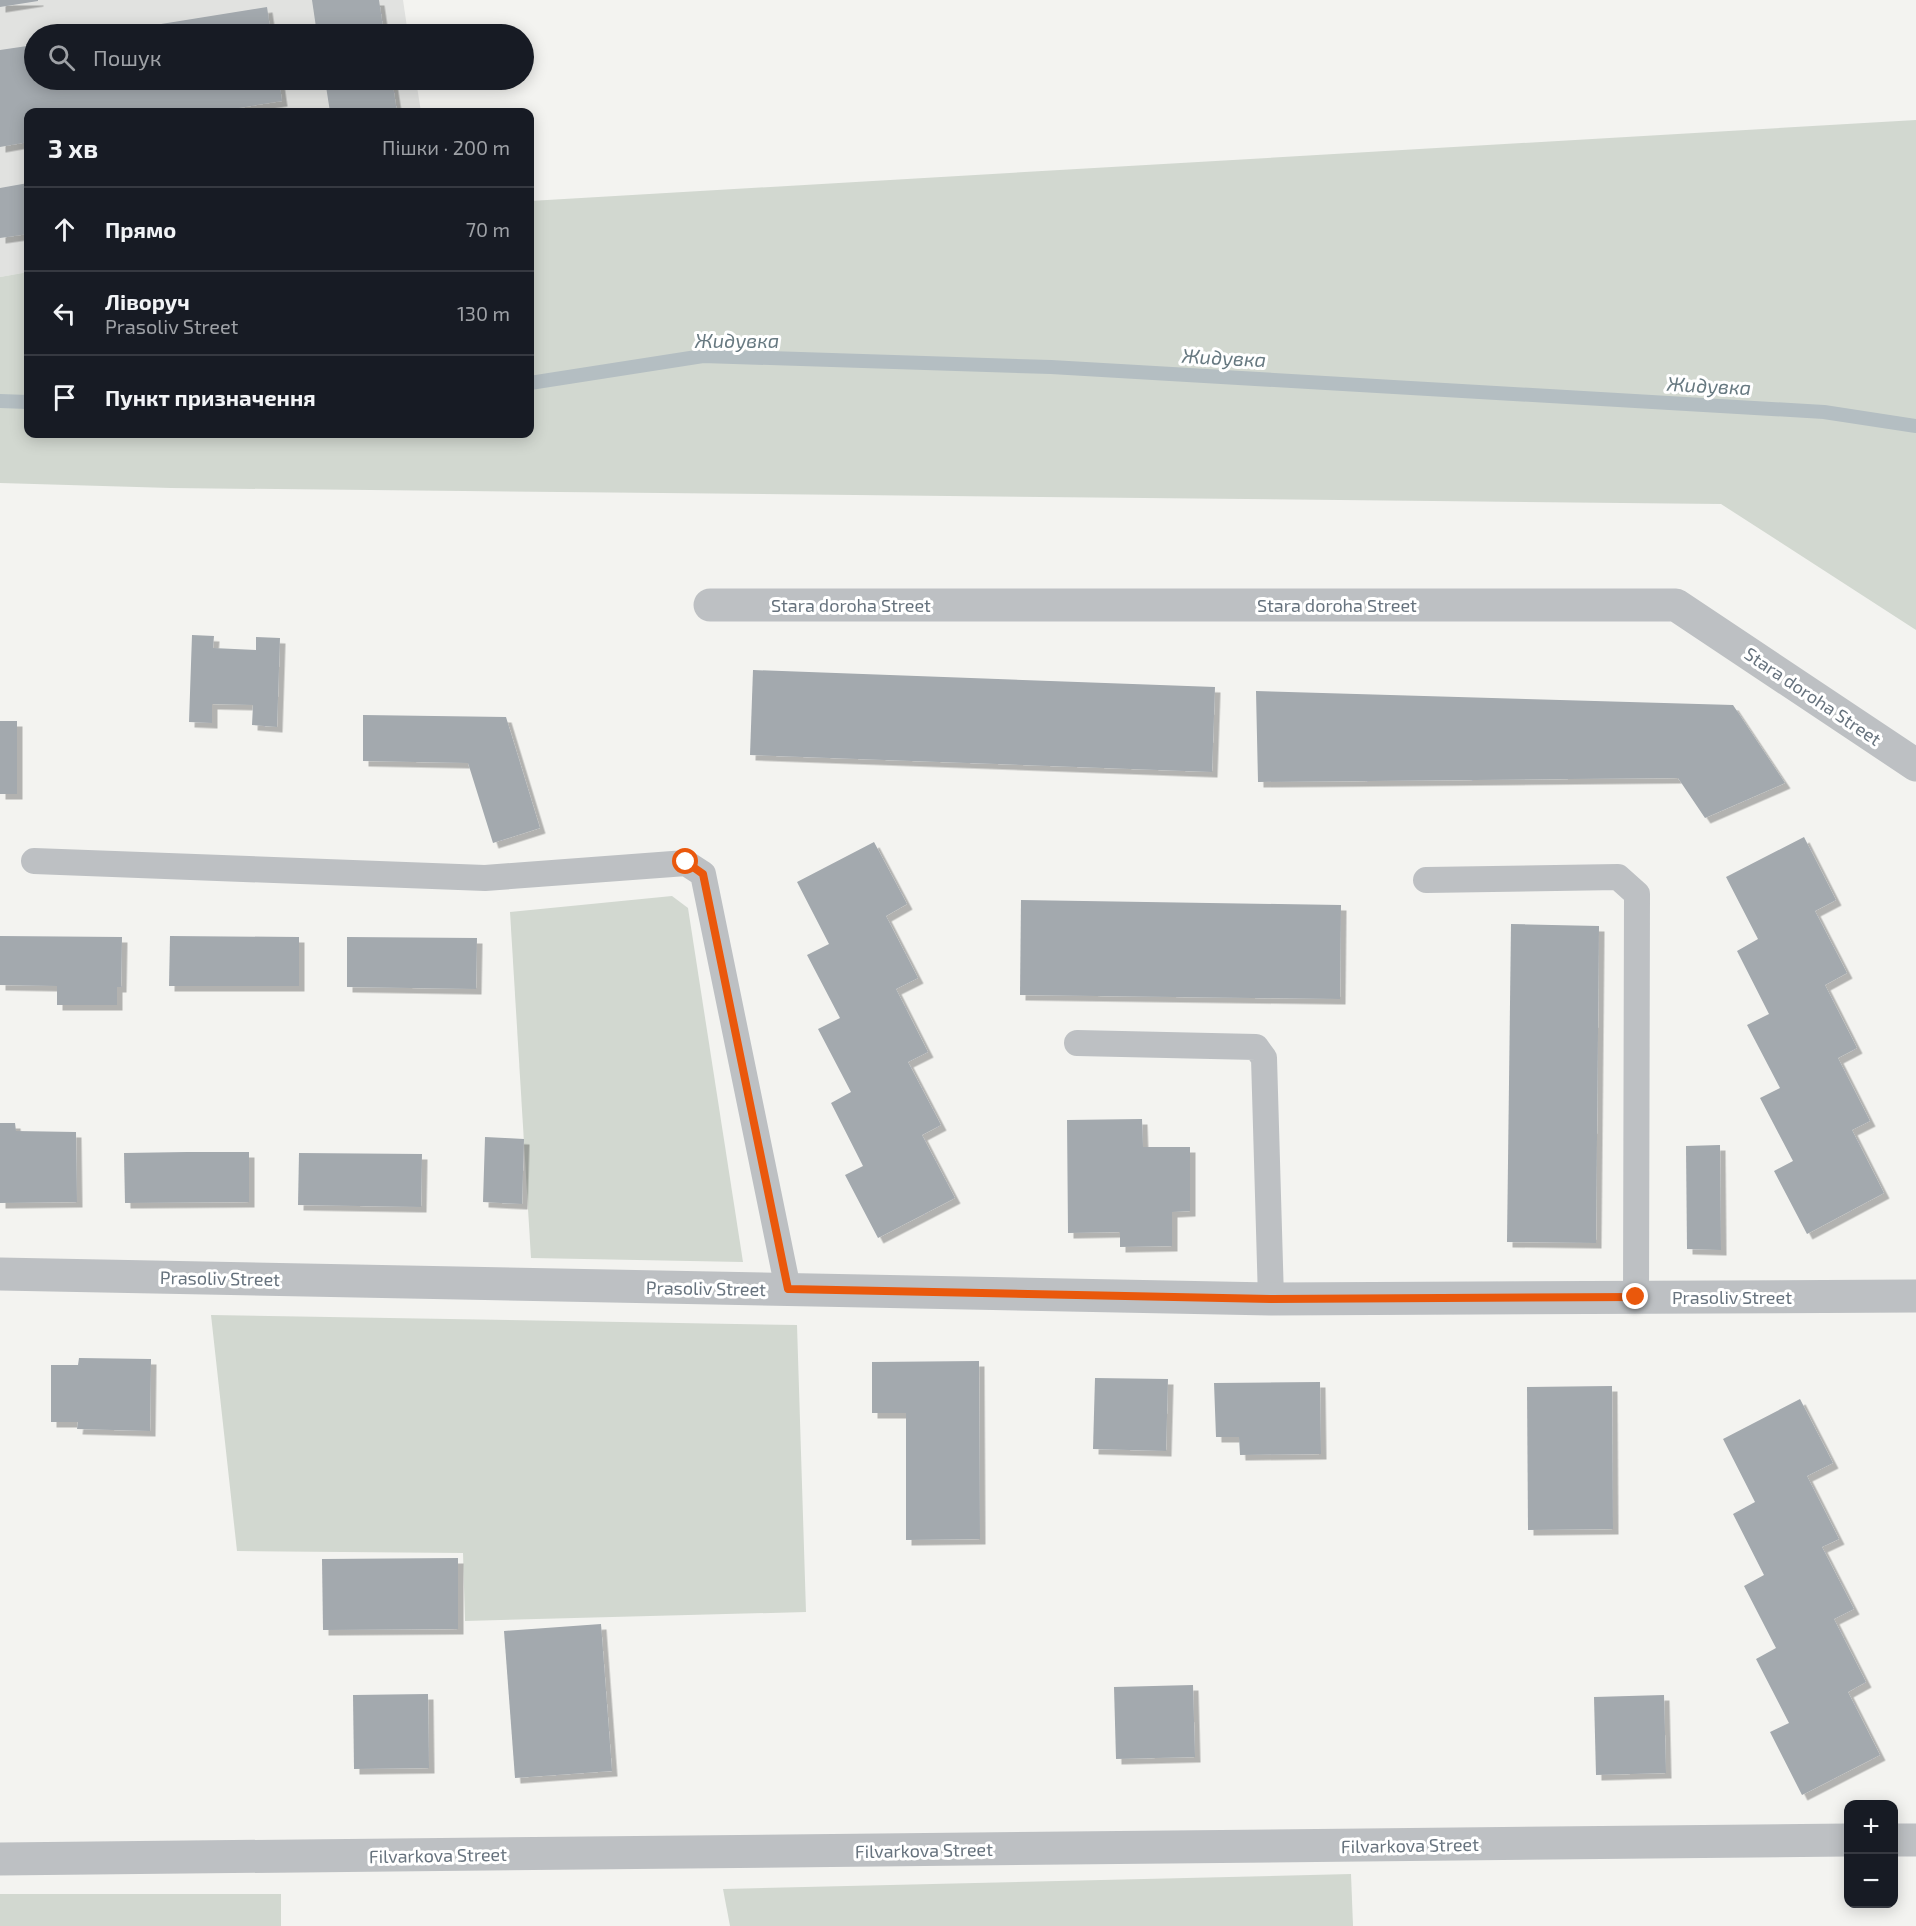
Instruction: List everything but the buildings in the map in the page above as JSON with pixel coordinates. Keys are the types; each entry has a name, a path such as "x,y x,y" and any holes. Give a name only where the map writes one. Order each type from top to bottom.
{"street":[{"name":"Stara doroha Street","path":"710,605 1677,605 1916,765"},
{"name":"Prasoliv Street","path":"0,1274 1271,1299 1916,1296"},
{"name":"Filvarkova Street","path":"0,1859 1844,1840"},
{"path":"1898,1840 1916,1840"}],"lane":[{"path":"34,861 485,878 686,862 703,874 788,1289"},
{"path":"1426,880 1618,877 1637,894 1636,1297"},
{"path":"1077,1043 1256,1047 1264,1058 1271,1299"}],"shaded area":[{"path":"0,0 403,0 407,24 24,24 24,90 418,90 420,108 24,108 24,273 0,277"},
{"path":"1916,120 1916,630 1721,504 171,488 0,483 0,277 24,273 24,438 534,438 534,201"},
{"path":"672,896 688,908 743,1262 531,1258 510,912"},
{"path":"211,1315 797,1325 806,1612 465,1621 463,1553 237,1551"},
{"path":"1351,1874 1353,1926 730,1926 723,1889"},
{"path":"0,1894 281,1894 281,1926 0,1926"}],"waterway":[{"name":"Жидувка","path":"534,382 703,356 1051,367 1824,412 1916,426"},
{"name":"Жидувка","path":"0,401 24,402"}],"route":[{"path":"686,862 703,874 788,1289 1271,1299 1636,1297"}]}
